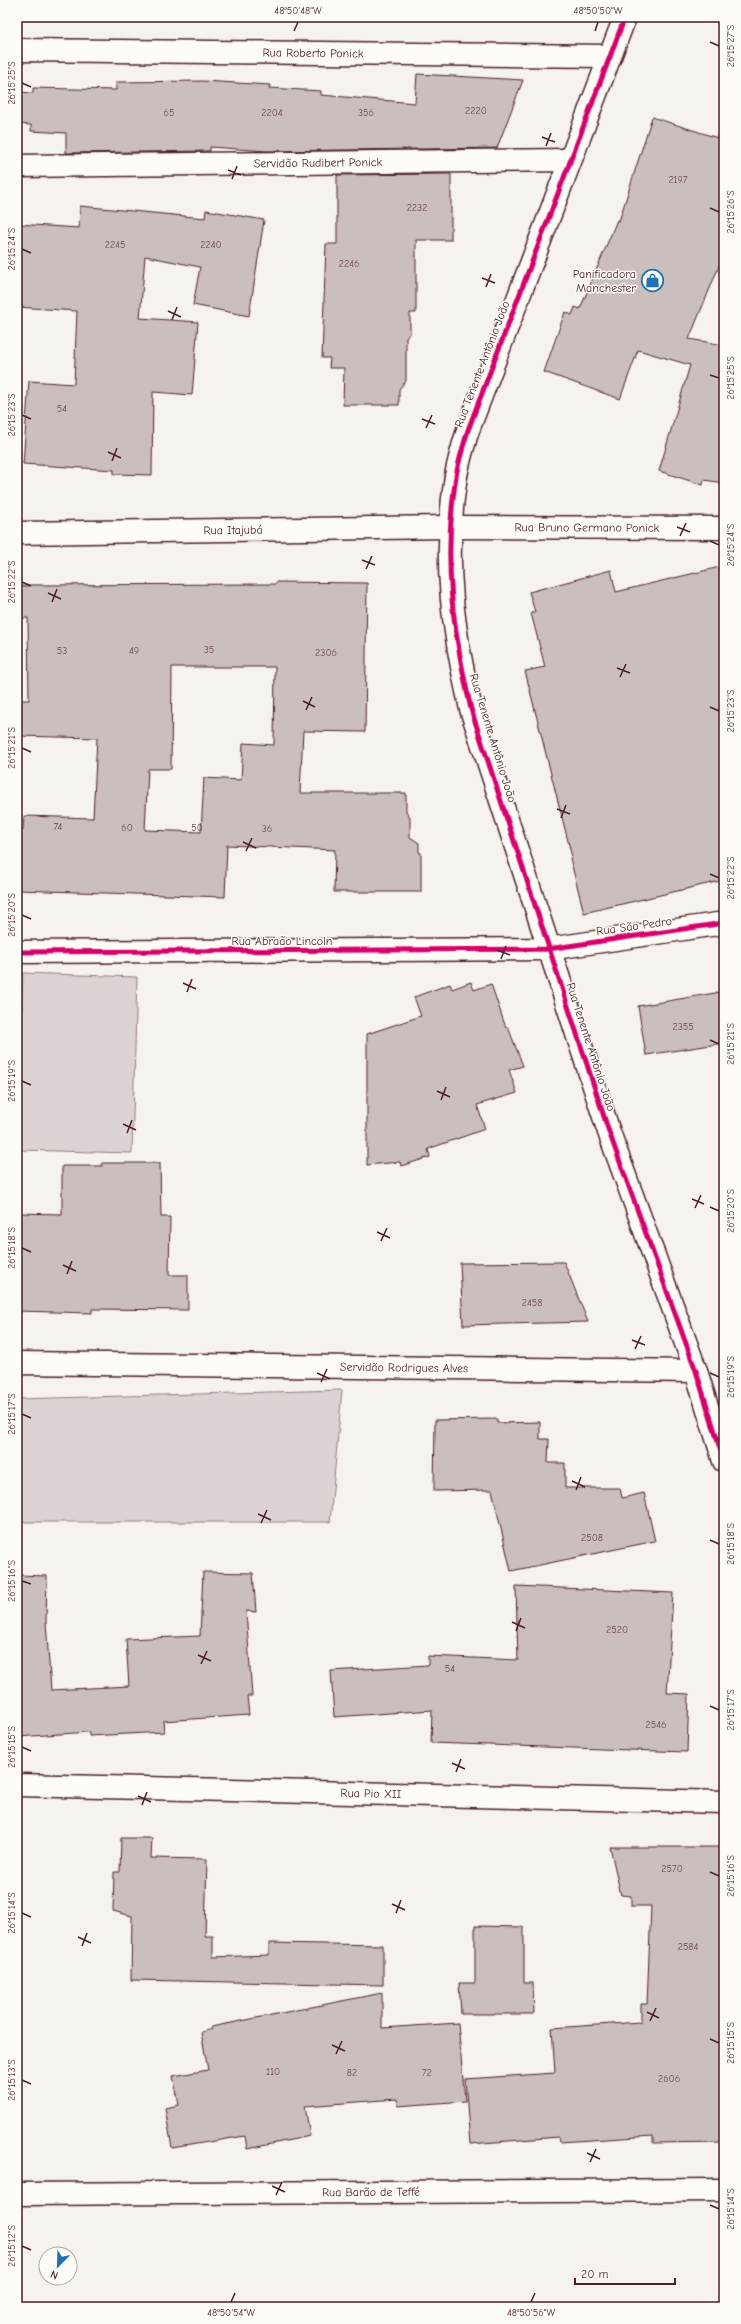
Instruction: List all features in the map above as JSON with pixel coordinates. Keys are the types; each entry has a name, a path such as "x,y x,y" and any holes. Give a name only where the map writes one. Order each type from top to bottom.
{"street":[{"name":"Rua Tenente Antônio João","path":"625,17 468,430 455,481 449,527 449,577 457,649 467,694 548,949 609,1132 696,1371 724,1461"},
{"name":"Rua Roberto Ponick","path":"17,50 610,56"},
{"name":"Servidão Rudibert Ponick","path":"17,166 570,160"},
{"name":"Rua Bruno Germano Ponick","path":"449,527 724,528"},
{"name":"Rua Itajubá","path":"17,534 449,527"},
{"name":"Rua São Pedro","path":"548,949 724,923"},
{"name":"Rua Abraão Lincoln","path":"17,952 548,949"},
{"name":"Servidão Rodrigues Alves","path":"17,1363 696,1371"},
{"name":"Rua Pio XII","path":"17,1786 724,1802"},
{"name":"Rua Barão de Teffé","path":"17,2194 724,2190"}],"shaded area":[{"path":"23,973 137,977 132,1153 18,1150"},
{"path":"342,1390 330,1522 17,1522 17,1399"}],"building":[{"path":"417,74 523,80 497,148 267,151 210,147 210,151 66,153 66,133 31,131 31,125 17,124 17,92 33,93 33,88 116,90 116,82 203,81 270,85 269,88 321,91 321,95 415,103"},
{"path":"652,117 724,140 724,254 689,339 724,345 724,483 704,480 703,485 659,471 690,365 638,350 620,399 544,372 565,312 572,315 575,307 580,309 617,220 619,221"},
{"path":"451,174 451,240 416,240 416,313 410,313 410,334 406,337 406,381 399,389 399,405 343,405 344,368 329,368 330,358 322,358 326,244 337,244 337,175"},
{"path":"80,206 205,218 206,210 264,220 249,316 193,305 200,267 145,256 140,318 198,322 192,395 153,392 152,475 114,474 114,470 23,464 29,381 74,384 77,311 17,307 17,224 79,228"},
{"path":"724,566 724,880 584,913 570,858 572,857 525,671 545,667 531,613 535,612 529,592 611,570 616,592"},
{"path":"276,582 367,583 365,732 303,731 300,793 406,793 406,811 410,817 410,837 419,843 419,852 421,853 421,892 334,892 335,850 227,845 225,897 17,890 17,830 23,830 24,816 93,818 97,738 17,736 17,700 29,700 28,618 17,618 17,586 276,584","holes":["172,667 275,667 274,745 243,743 241,780 204,778 201,832 145,830 148,769 171,769"]},
{"path":"471,982 474,990 491,984 506,1028 508,1027 523,1066 509,1070 517,1093 477,1105 485,1129 428,1149 430,1157 401,1166 400,1162 367,1165 367,1034 421,1016 414,997 450,984 452,989"},
{"path":"721,992 724,1009 724,1043 646,1055 638,1006"},
{"path":"102,1163 160,1163 161,1217 170,1217 169,1275 188,1275 188,1310 92,1309 92,1313 17,1311 17,1213 62,1214 62,1166 102,1166"},
{"path":"564,1262 588,1322 463,1325 460,1263"},
{"path":"497,1419 497,1423 540,1422 540,1439 549,1439 548,1463 565,1463 565,1488 620,1488 622,1498 644,1493 655,1541 511,1571 492,1490 434,1491 435,1420"},
{"path":"203,1572 253,1573 256,1612 246,1611 252,1696 247,1696 249,1715 163,1721 164,1732 89,1736 89,1732 17,1737 17,1575 47,1576 46,1622 51,1690 129,1686 126,1639 200,1636"},
{"path":"516,1586 673,1593 667,1693 689,1694 687,1752 431,1743 432,1710 334,1717 331,1671 428,1665 428,1656 518,1660"},
{"path":"121,1838 152,1838 151,1858 207,1859 205,1936 213,1936 213,1957 269,1955 269,1943 383,1945 383,1985 131,1980 132,1916 113,1911 114,1872 120,1872"},
{"path":"610,1847 724,1847 724,2142 653,2143 653,2136 560,2142 559,2137 470,2144 465,2079 555,2073 552,2028 641,2022 641,2004 647,2004 651,1906 631,1906 631,1896 621,1895"},
{"path":"475,1926 524,1927 524,1983 533,1983 534,2014 461,2014 459,1983 475,1983"},
{"path":"382,1993 382,2028 458,2023 465,2101 398,2106 397,2099 305,2106 310,2136 247,2149 245,2136 172,2148 165,2108 179,2105 173,2076 208,2070 201,2032 212,2029 211,2027"}],"cycle path":[{"path":"625,17 468,430 460,456 455,483 450,541 450,569 459,652 471,709 609,1132 696,1371 724,1461"},
{"path":"17,952 548,949 724,923"}],"place":[{"name":"Panificadora Manchester","path":"652,281"}]}
